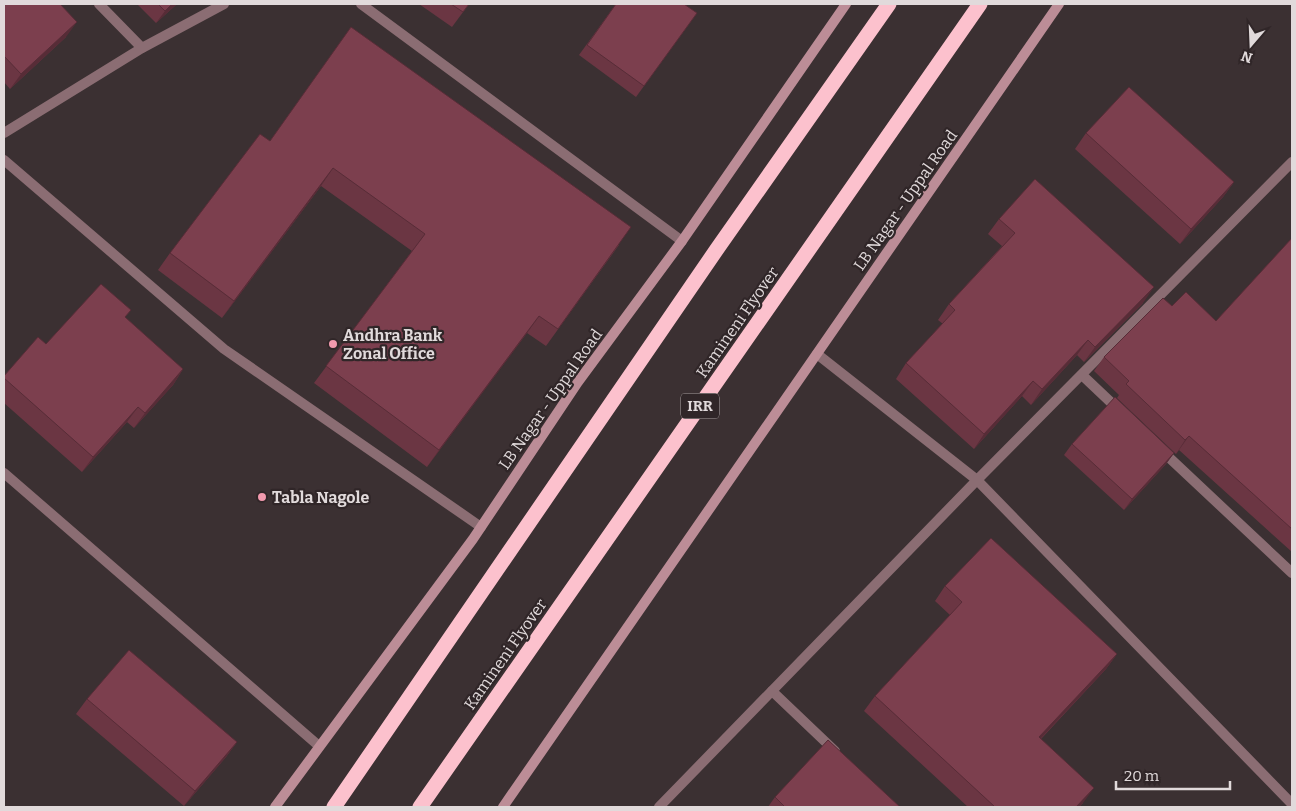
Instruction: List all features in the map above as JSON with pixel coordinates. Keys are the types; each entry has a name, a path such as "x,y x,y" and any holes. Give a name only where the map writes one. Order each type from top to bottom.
{"highway":[{"path":"334,807 711,257 889,4"},
{"name":"Kamineni Flyover","path":"420,807 980,4"}],"street":[{"path":"99,4 142,48"},
{"path":"4,133 142,48 224,4"},
{"path":"361,4 682,241"},
{"name":"LB Nagar - Uppal Road","path":"275,807 481,527 578,382 682,241 846,4"},
{"name":"LB Nagar - Uppal Road","path":"503,807 1059,4"},
{"path":"4,160 224,349 481,527"},
{"path":"659,807 977,480 1292,162"},
{"path":"817,354 977,480 1292,804"},
{"path":"1082,375 1131,421"},
{"path":"1152,441 1290,567"},
{"path":"4,472 319,746"},
{"path":"772,691 843,760"}],"building":[{"path":"4,4 60,4 77,22 21,74 4,56"},
{"path":"158,4 172,4 165,11"},
{"path":"451,4 469,4 463,12"},
{"path":"616,4 684,4 697,13 644,86 587,45"},
{"path":"351,27 631,227 558,329 539,316 439,450 326,366 425,234 333,168 234,301 170,253 260,134 270,141"},
{"path":"1129,87 1234,182 1191,229 1086,133"},
{"path":"1035,179 1154,287 1095,347 1088,340 1042,389 1033,381 984,434 906,363 955,310 949,304 1015,233 999,219"},
{"path":"1292,238 1292,529 1189,436 1185,440 1126,384 1129,381 1104,357 1163,298 1172,306 1186,292 1216,321"},
{"path":"101,284 131,310 125,317 183,369 145,413 138,407 93,457 4,376 38,337 46,344"},
{"path":"1115,397 1174,453 1132,499 1072,444"},
{"path":"991,538 1117,654 1039,737 1094,788 1076,807 995,807 875,696 962,602 945,586"},
{"path":"129,650 237,742 195,791 87,699"},
{"path":"828,740 900,807 785,807 775,797"}],"place":[{"name":"Andhra Bank Zonal Office","path":"333,344"},
{"name":"Tabla Nagole","path":"262,497"}]}
